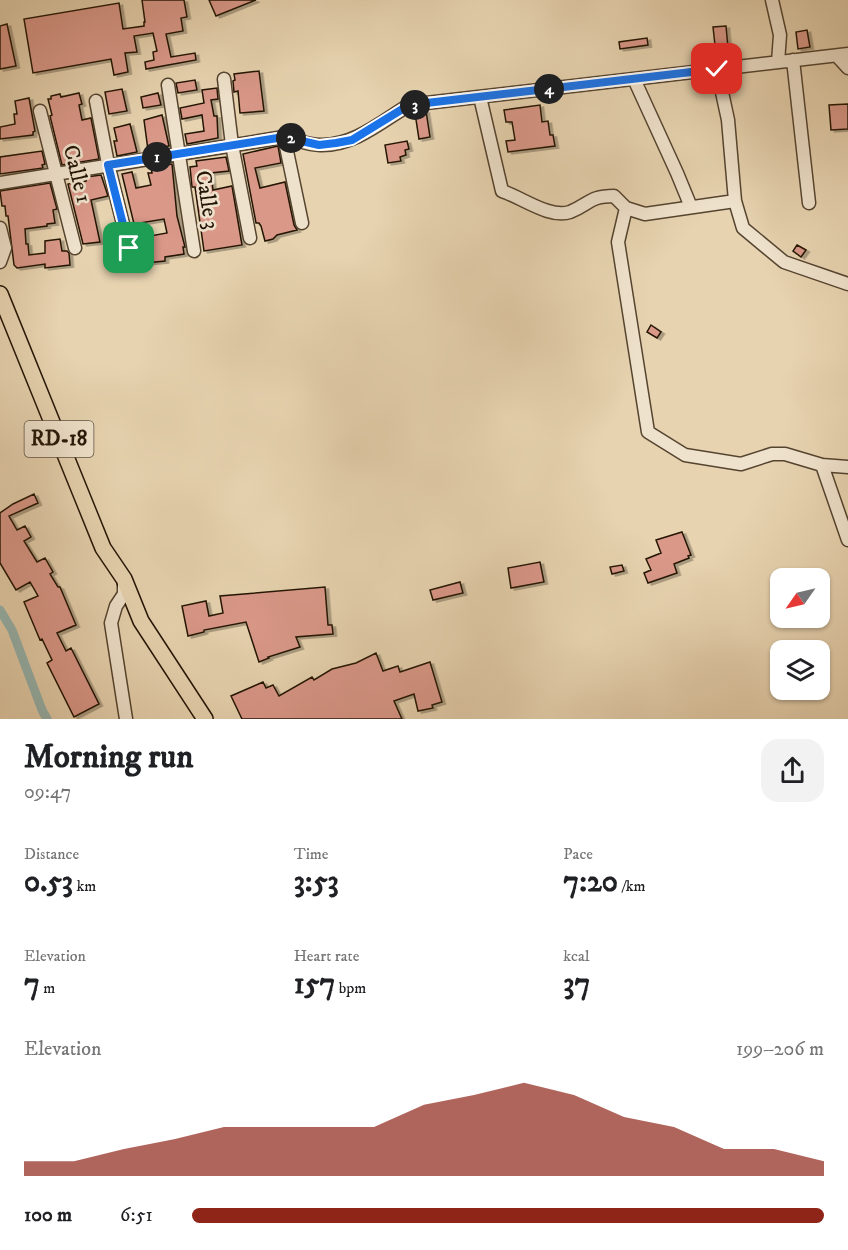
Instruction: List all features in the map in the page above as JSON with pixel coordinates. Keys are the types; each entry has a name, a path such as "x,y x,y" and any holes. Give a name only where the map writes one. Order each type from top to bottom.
{"main road":[{"name":"RD-18","path":"0,294 103,548 124,579 141,621 205,719"}],"street":[{"path":"772,0 780,35 778,62"},
{"path":"0,183 284,137 319,145 336,143 359,136 409,105 843,55 848,68"},
{"path":"793,60 808,203"},
{"path":"717,69 728,120 735,201 743,228 784,262 848,284"},
{"path":"224,79 232,145 250,238"},
{"path":"634,79 691,207"},
{"name":"Calle 3","path":"168,85 194,251"},
{"path":"480,97 502,191 513,194 546,211 568,213 598,196 614,196 626,208 645,214 735,201"},
{"path":"96,101 108,165 129,248"},
{"name":"Calle 1","path":"40,111 75,248"},
{"path":"284,137 302,223"},
{"path":"626,208 618,242 648,432 686,455 741,464 772,454 785,454 822,465 848,467"},
{"path":"0,228 5,248 0,262"},
{"path":"822,465 848,540"},
{"path":"124,579 124,594 116,606 111,623 126,719"}],"building":[{"path":"142,0 184,0 187,17 181,18 183,31 166,34 171,57 195,53 196,60 146,69 145,62 154,60 153,52 157,51 153,33 134,36 137,52 125,53 128,72 114,75 111,59 33,73 24,19 119,3 123,29 144,26"},
{"path":"209,0 256,0 216,16"},
{"path":"7,24 16,66 0,69 0,26"},
{"path":"726,26 728,48 725,48 725,53 716,54 713,27"},
{"path":"807,30 810,47 798,49 796,32"},
{"path":"647,38 648,45 620,49 619,42"},
{"path":"259,71 264,111 240,113 238,91 234,92 234,74"},
{"path":"195,80 197,90 178,93 176,83"},
{"path":"217,88 218,99 211,100 214,116 217,116 218,138 187,144 185,134 204,131 202,115 182,119 180,108 204,103 202,90"},
{"path":"122,89 127,111 109,114 105,92"},
{"path":"79,93 82,120 91,118 99,159 62,165 48,99 60,94 61,97"},
{"path":"158,93 161,105 143,108 141,97"},
{"path":"29,98 35,131 33,135 0,139 0,127 15,124 14,114 17,114 15,101"},
{"path":"848,104 848,129 831,130 829,105"},
{"path":"540,105 542,122 548,121 550,135 553,135 555,146 508,152 506,141 515,140 512,122 506,122 504,110"},
{"path":"426,111 430,137 419,139 415,113"},
{"path":"162,115 169,146 148,150 144,120"},
{"path":"130,124 137,152 117,156 114,128"},
{"path":"407,141 409,149 405,150 406,155 400,157 401,161 388,163 385,145"},
{"path":"278,146 281,163 255,168 260,188 285,182 297,230 265,241 261,226 256,223 243,154"},
{"path":"42,151 45,164 42,165 43,168 0,174 0,157"},
{"path":"226,157 229,171 211,173 213,190 232,186 242,245 204,251 190,167 197,166 196,161"},
{"path":"172,164 177,216 185,247 183,247 184,254 165,257 165,261 146,263 144,248 141,249 139,238 167,233 164,219 134,224 122,174 132,172 136,188 151,185 148,173 152,173 151,167"},
{"path":"101,175 108,196 91,200 100,242 83,244 68,184 86,181 86,177"},
{"path":"50,183 57,209 53,210 55,223 25,229 26,244 28,244 29,255 45,253 45,241 60,239 62,251 69,253 70,265 45,268 45,264 17,268 14,265 8,216 6,216 5,206 2,206 0,191"},
{"path":"797,245 806,250 801,257 793,251"},
{"path":"651,325 661,332 657,338 647,332"},
{"path":"34,494 38,503 9,516 17,530 25,526 31,537 24,541 37,562 45,558 53,572 50,574 60,587 76,625 57,633 66,651 71,648 99,704 74,717 47,663 52,660 42,639 40,640 24,602 38,596 30,582 16,590 0,563 0,513"},
{"path":"682,532 691,555 688,556 689,558 674,564 677,573 648,583 644,573 651,570 646,559 661,553 656,540"},
{"path":"540,562 544,582 511,588 508,568"},
{"path":"622,565 624,571 612,574 610,567"},
{"path":"460,582 463,593 433,600 430,590"},
{"path":"325,587 328,625 332,625 333,634 296,637 300,647 259,662 246,622 204,630 204,632 188,636 182,606 206,601 209,616 223,613 220,596"},
{"path":"376,653 383,671 398,666 400,672 430,662 442,702 432,705 433,708 418,711 414,694 394,701 402,719 242,719 231,696 263,682 266,688 273,685 279,696 312,677 314,680 332,669 356,663"}],"waterway":[{"path":"0,610 12,630 47,719"}],"route":[{"path":"129,248 108,165 284,137 319,145 336,143 352,140 409,105 717,69"}]}
